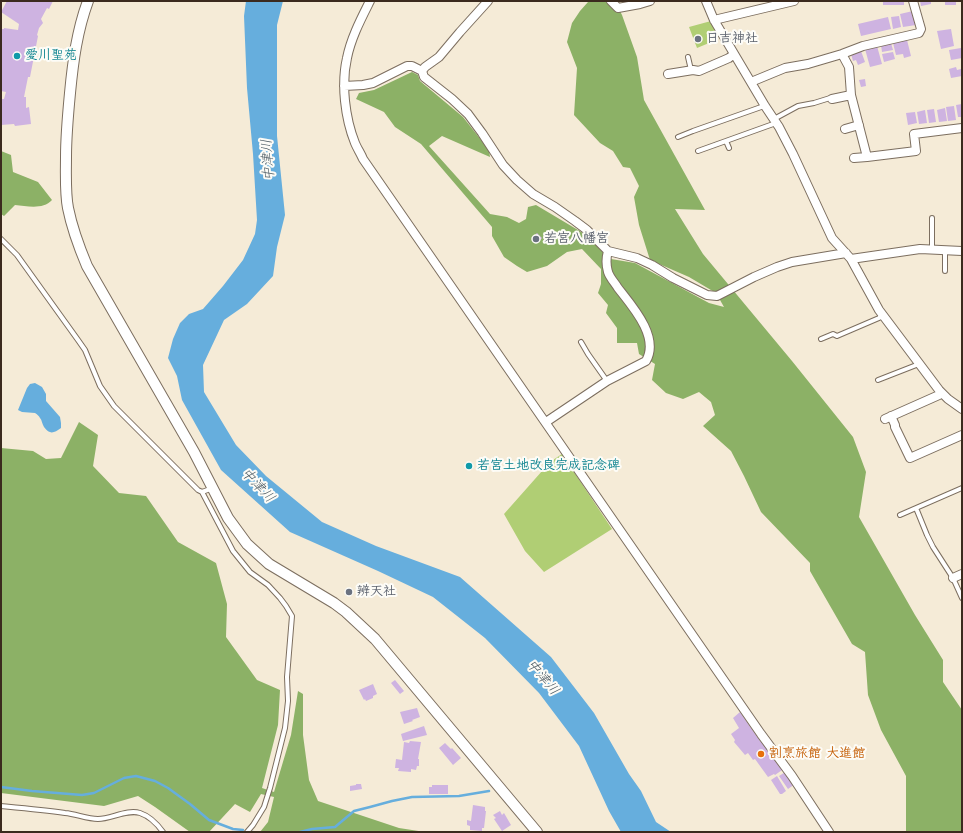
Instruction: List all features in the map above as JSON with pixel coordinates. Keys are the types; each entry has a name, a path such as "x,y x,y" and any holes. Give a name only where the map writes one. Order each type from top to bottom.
{"street":[{"path":"88,1 77,38 73,62 66,147 67,207 76,240 87,266 194,452 228,518 247,544 269,564 334,603 375,639 537,832"},
{"path":"370,1 352,41 344,73 347,116 355,143 363,159 761,734 792,776 829,832"},
{"path":"422,71 439,57 488,1"},
{"path":"611,1 618,8 650,1"},
{"path":"706,1 714,20 775,121 793,154 832,238 848,256 882,315 941,393 962,409"},
{"path":"714,20 794,1"},
{"path":"751,82 785,68 808,64 863,46 919,33 921,29 913,1"},
{"path":"668,74 691,70 699,71 729,58 734,54"},
{"path":"842,54 849,67 851,95 867,157"},
{"path":"344,86 363,86 373,83 407,66 412,66 422,71 424,77 468,114 482,132 503,165 532,194 555,207 586,230 608,251 637,258 708,295 717,296 754,277 792,262 920,249 962,251"},
{"path":"832,99 851,95"},
{"path":"845,129 859,125"},
{"path":"854,158 916,151 914,134 962,128"},
{"path":"546,422 607,381 646,361 650,352 648,334 645,326 608,273 606,260 608,251"},
{"path":"941,393 888,418 895,425 910,458 937,442 962,436"},
{"path":"953,578 962,574"}],"lane":[{"path":"688,57 691,70"},
{"path":"698,151 775,121 798,106 830,98 832,99"},
{"path":"678,137 765,106"},
{"path":"726,141 729,148"},
{"path":"932,218 932,249"},
{"path":"1,240 17,255 85,350 100,386 114,406 198,490 202,492 232,551 250,572 268,585 280,598 292,616 287,677 288,701 285,728 264,807 247,832"},
{"path":"945,250 945,271"},
{"path":"821,339 833,334 837,336 879,318 882,315"},
{"path":"582,342 588,354 607,381"},
{"path":"878,380 920,364"},
{"path":"202,492 213,488"},
{"path":"900,515 962,488"},
{"path":"916,508 926,535 953,578 962,598"},
{"path":"1,806 66,813 95,819 104,819 131,813 139,813 159,826 163,832"}],"green space":[{"path":"588,1 615,1 622,15 637,57 644,100 705,210 675,209 703,254 853,437 866,472 859,517 915,615 943,660 943,682 962,710 962,832 906,832 906,776 881,730 868,695 865,652 852,644 810,571 810,563 761,512 731,451 703,426 715,415 711,402 699,392 683,399 666,393 652,380 655,364 639,354 637,343 617,343 617,328 606,313 608,305 598,293 601,284 601,269 582,249 567,252 547,266 527,272 517,266 504,257 492,236 492,227 421,144 395,127 384,112 356,99 359,93 374,90 412,72 418,75 420,81 463,117 489,150 490,157 442,136 429,146 490,214 507,217 519,223 526,219 528,207 536,205 583,233 611,259 635,263 709,303 724,307 716,293 689,277 650,260 639,225 634,197 639,186 630,168 623,167 613,151 600,143 574,115 577,68 567,42 572,23"},
{"path":"711,21 718,36 708,40 709,43 697,48 689,27"},
{"path":"1,151 11,155 13,172 38,182 52,200 40,206 15,205 4,216 1,214"},
{"path":"79,422 98,435 93,466 119,493 146,496 178,542 216,563 227,604 226,637 257,680 280,690 278,725 262,788 274,792 291,735 298,691 303,694 303,735 309,780 318,801 399,828 425,832 260,832 268,822 274,797 261,794 250,812 235,804 209,832 190,832 138,796 104,806 1,793 1,448 33,451 46,459 61,458"},
{"path":"562,454 612,529 544,572 525,551 504,514 550,462"}],"water":[{"name":"中津川","path":"246,1 283,1 277,25 277,136 285,215 277,247 273,276 247,304 224,320 203,365 204,392 236,445 266,476 322,522 376,546 460,577 551,657 594,713 629,774 641,791 656,822 671,832 621,832 609,811 579,746 539,693 485,638 433,597 290,532 221,470 182,400 177,376 168,358 173,339 180,323 189,314 203,309 223,286 243,260 255,234 257,220 247,88 244,16"},
{"path":"35,383 42,387 46,394 46,401 60,417 61,428 54,432 46,430 41,419 36,413 22,412 18,410 27,388 30,384"}],"building":[{"name":"愛川聖苑","path":"7,1 53,1 41,19 43,23 39,28 37,35 30,77 28,77 24,97 26,97 26,108 29,107 31,124 15,126 14,124 1,125 1,99 4,99 6,92 1,91 1,29 18,30 19,24 1,12"},
{"path":"883,1 904,1 904,5 883,5"},
{"path":"920,1 931,1 931,4 921,6"},
{"path":"945,1 956,1 956,5 945,5"},
{"path":"913,11 916,25 903,27 900,14"},
{"path":"899,16 901,27 893,29 891,17"},
{"path":"888,17 891,29 861,36 858,24"},
{"path":"951,29 954,46 941,49 937,31"},
{"path":"907,40 911,56 904,58 903,54 896,55 893,43"},
{"path":"891,43 893,50 882,52 881,45"},
{"path":"877,46 882,64 870,67 865,49"},
{"path":"961,48 962,58 951,60 949,50"},
{"path":"861,51 865,62 858,65 856,60 853,61 851,54"},
{"path":"893,52 895,59 884,62 882,54"},
{"path":"956,67 957,70 961,69 962,76 951,78 949,69"},
{"path":"865,79 866,86 861,87 859,80"},
{"path":"962,104 962,117 958,117 956,105"},
{"path":"954,106 956,120 948,121 946,107"},
{"path":"945,108 947,121 939,122 937,110"},
{"path":"934,109 936,122 929,123 927,110"},
{"path":"925,110 927,123 919,124 917,112"},
{"path":"915,112 917,123 908,125 906,113"},
{"path":"537,233 542,238 536,242 533,237"},
{"path":"395,680 404,691 400,694 391,683"},
{"path":"373,684 377,694 373,696 373,698 366,701 359,690"},
{"path":"417,708 420,717 404,724 400,712"},
{"path":"740,712 761,742 763,740 785,768 775,775 774,774 768,777 755,759 753,760 748,753 745,755 734,742 735,740 731,734 739,728 733,718"},
{"path":"424,726 427,735 403,741 401,734"},
{"path":"410,741 421,742 418,759 419,766 417,766 416,770 411,769 411,772 398,771 399,768 395,768 396,759 402,760 404,742 409,743"},
{"path":"445,743 461,758 453,765 439,748"},
{"path":"787,771 795,784 788,789 779,776"},
{"path":"777,776 786,791 782,794 780,794 771,780"},
{"path":"361,784 362,789 350,791 350,786"},
{"path":"432,785 448,785 448,794 429,794 429,787 432,787"},
{"path":"473,805 485,807 484,828 482,828 482,831 470,830 470,826 467,825 467,820 471,821"},
{"path":"500,811 502,815 504,813 511,825 502,831 493,815"}],"waterway":[{"path":"1,787 82,795 94,793 124,778 136,776 155,781 168,788 209,820 233,829 243,830"},
{"path":"300,832 312,829 335,827 354,811 392,801 412,797 459,796 489,791"}],"place":[{"name":"日吉神社","path":"698,39"},
{"name":"愛川聖苑","path":"17,56"},
{"name":"若宮八幡宮","path":"536,239"},
{"name":"若宮土地改良完成記念碑","path":"469,466"},
{"name":"辨天社","path":"349,592"},
{"name":"割烹旅館 大進館","path":"761,754"}]}
